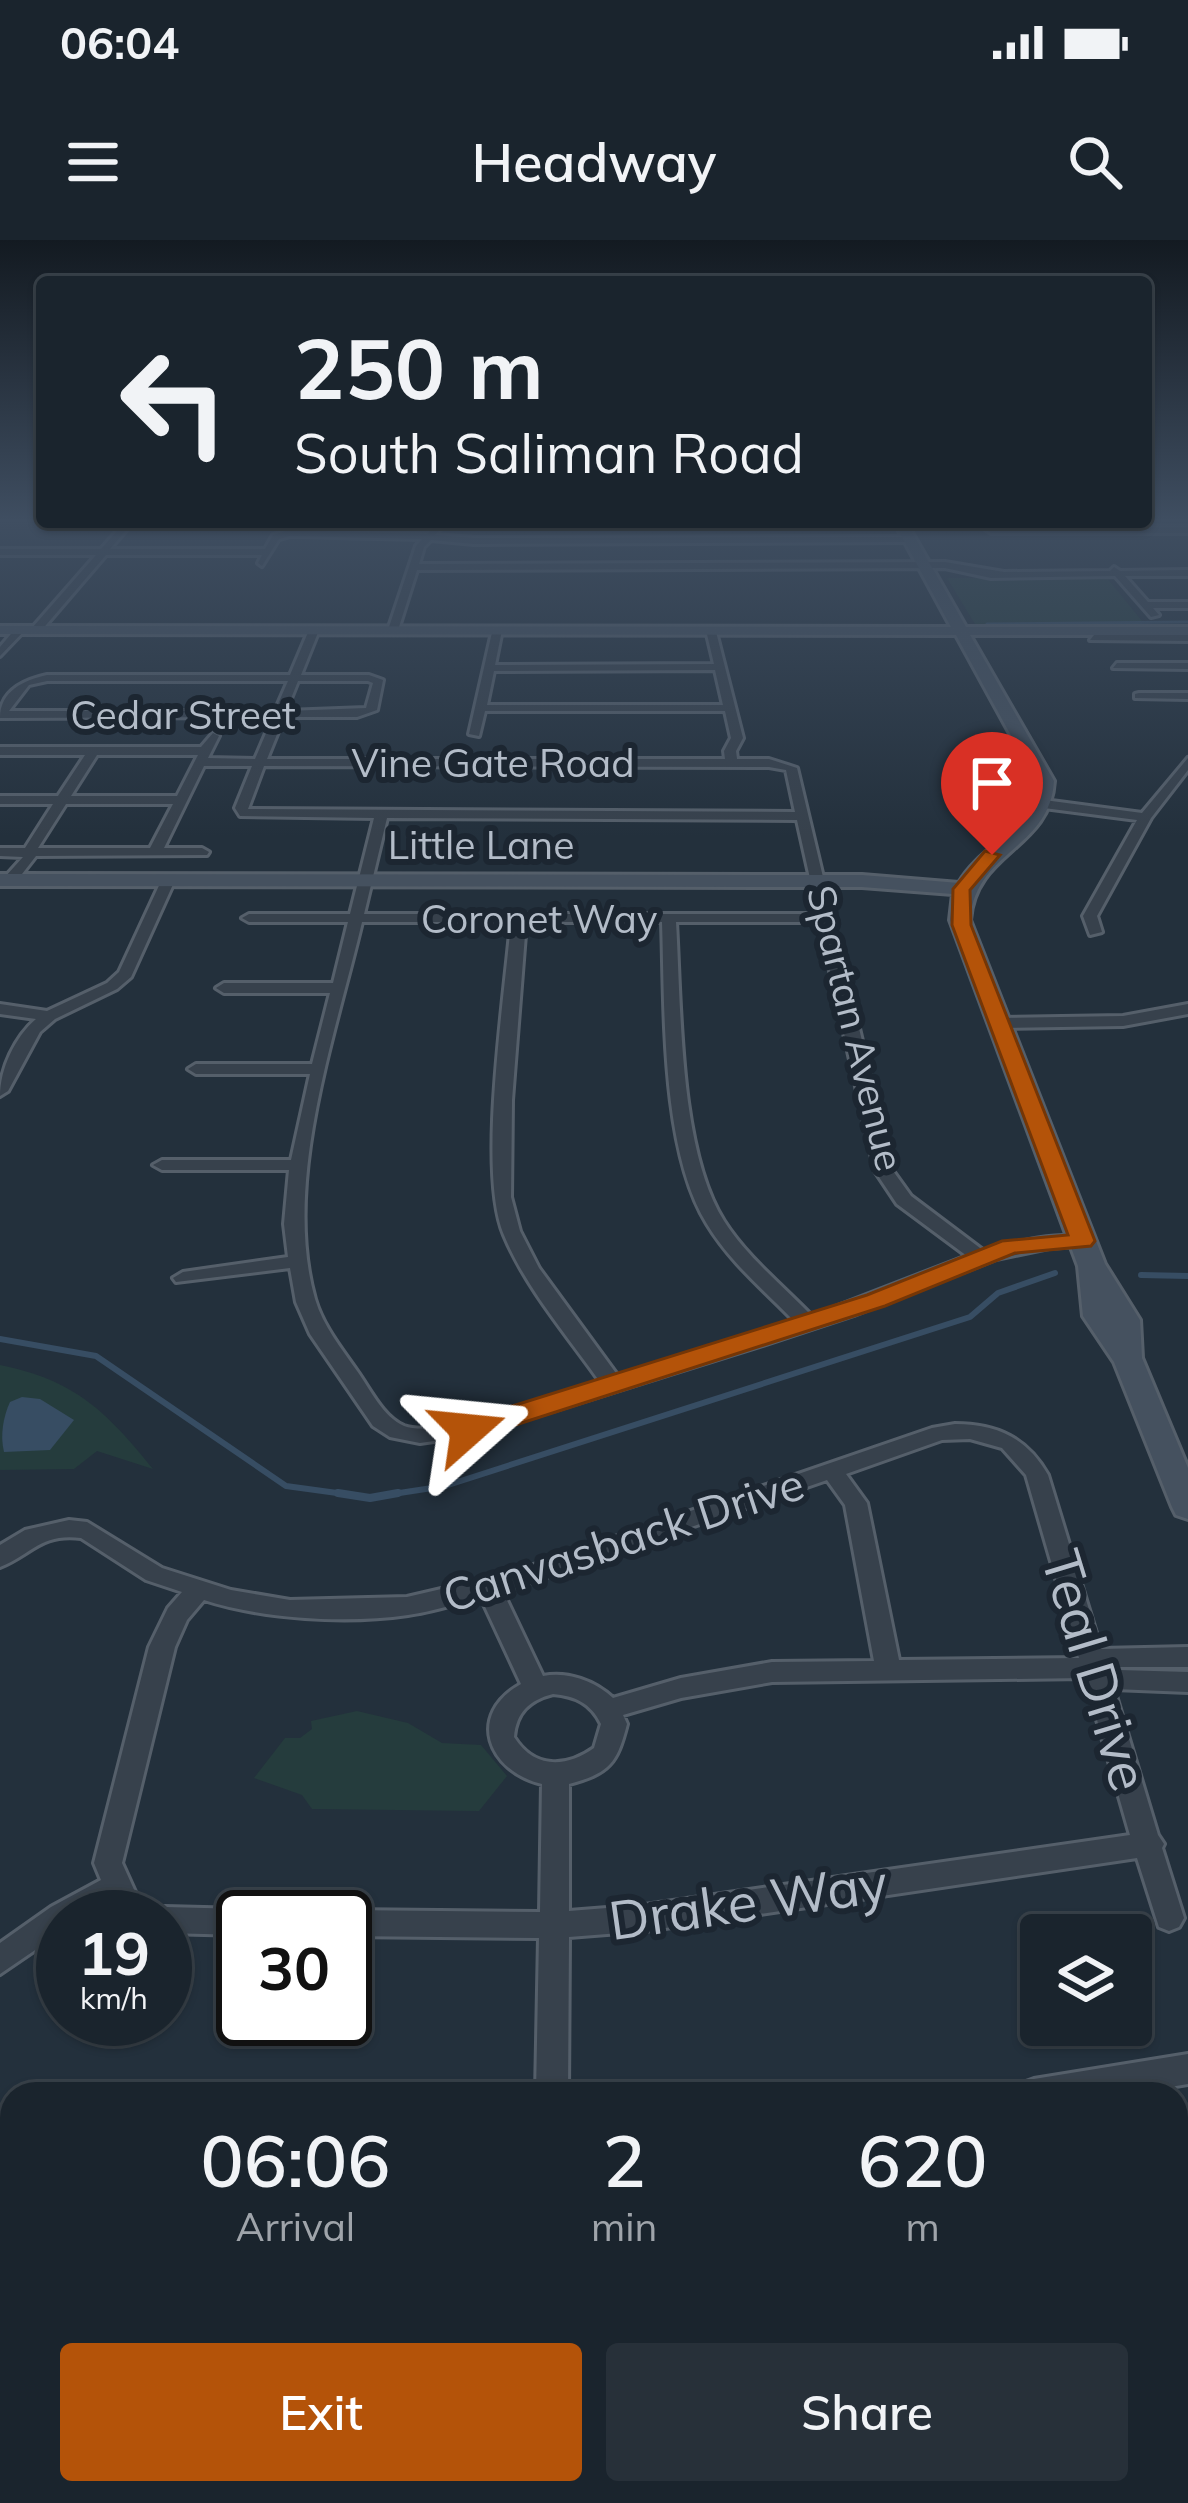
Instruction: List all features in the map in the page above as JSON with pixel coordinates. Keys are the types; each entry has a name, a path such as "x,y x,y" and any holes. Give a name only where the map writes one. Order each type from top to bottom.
{"main road":[{"path":"960,627 1042,773 1044,804 1027,827 977,867 962,889 962,929 1088,1254 1088,1289 1107,1341 1127,1358 1186,1495"},
{"path":"0,630 711,629 1181,635"},
{"name":"Little Lane","path":"5,880 819,880 962,889"}],"street":[{"path":"0,653 31,627"},
{"path":"711,629 737,741 730,751 731,763"},
{"path":"314,630 241,812 257,816 804,816"},
{"path":"475,734 497,630"},
{"path":"1094,638 1181,635 1188,650"},
{"path":"1118,666 1188,666"},
{"path":"489,668 721,667"},
{"path":"0,714 34,680 294,678"},
{"name":"Cedar Street","path":"0,714 370,710 376,679 294,678"},
{"path":"1139,696 1188,696"},
{"path":"479,708 732,708"},
{"path":"154,852 213,736"},
{"name":"Vine Gate Road","path":"0,751 93,751 260,762 786,765"},
{"path":"28,852 93,751"},
{"path":"1095,932 1090,916 1144,817 1188,762"},
{"name":"Spartan Avenue","path":"786,765 794,770 884,1171 904,1201 980,1257"},
{"path":"0,800 180,800"},
{"path":"1044,804 1144,817"},
{"path":"381,816 299,1165 293,1224 306,1302 320,1334 384,1424 420,1436 452,1433 808,1324 1034,1241 1088,1254"},
{"path":"0,852 202,852"},
{"path":"5,880 22,871 31,858 28,852"},
{"path":"0,1091 33,1030 49,1016 120,981 168,880"},
{"name":"Coronet Way","path":"249,918 828,918"},
{"path":"519,918 503,1119 502,1197 511,1231 530,1269 613,1384"},
{"path":"669,919 686,1136 696,1186 715,1222 808,1324"},
{"path":"224,988 341,988"},
{"path":"0,1009 49,1016"},
{"path":"998,1023 1123,1021 1188,1009"},
{"path":"196,1069 321,1070"},
{"path":"162,1165 299,1165"},
{"path":"183,1278 298,1261"},
{"name":"Canvasback Drive","path":"0,1558 41,1532 87,1530 120,1555 197,1591 260,1605 324,1610 407,1606 489,1589 940,1433 969,1430 1000,1438"},
{"name":"Teal Drive","path":"1000,1438 1023,1450 1037,1475 1169,1918"},
{"path":"832,1471 856,1502 888,1667"},
{"path":"489,1589 536,1688"},
{"path":"117,1890 108,1863 163,1647 177,1616 197,1591"},
{"path":"609,1709 681,1688 772,1672 1091,1668 1115,1681 1171,1674 1188,1657"},
{"path":"570,1685 586,1690 609,1709 614,1740 606,1754 576,1774 556,1777 520,1766 501,1738 508,1708 536,1688 570,1685"},
{"path":"552,2082 556,1777"},
{"name":"Drake Way","path":"372,1924 554,1925 645,1918 1150,1844"},
{"path":"0,1960 61,1916 115,1887"},
{"path":"1108,2082 1188,2069"}],"green space":[{"path":"0,1365 49,1380 87,1401 153,1469 97,1451 74,1469 0,1470"},
{"path":"357,1711 408,1723 442,1743 481,1745 507,1776 479,1811 312,1809 302,1795 254,1778 285,1738 300,1738 312,1729 311,1721"}],"water":[{"path":"22,1397 40,1399 74,1420 50,1450 4,1452 6,1414 10,1402"}],"waterway":[{"path":"389,1495 445,1486 970,1317 998,1293 1055,1273"},
{"path":"1141,1275 1188,1276"},
{"path":"0,1339 96,1356 286,1486 344,1494"},
{"path":"338,1493 344,1494"},
{"path":"389,1495 398,1493"},
{"path":"344,1494 359,1496"},
{"path":"344,1494 370,1498 389,1495"},
{"path":"380,1496 389,1495"}],"route":[{"path":"468,1430 876,1301 1011,1246 1083,1241 961,925 962,889 972,872 992,855"}]}
